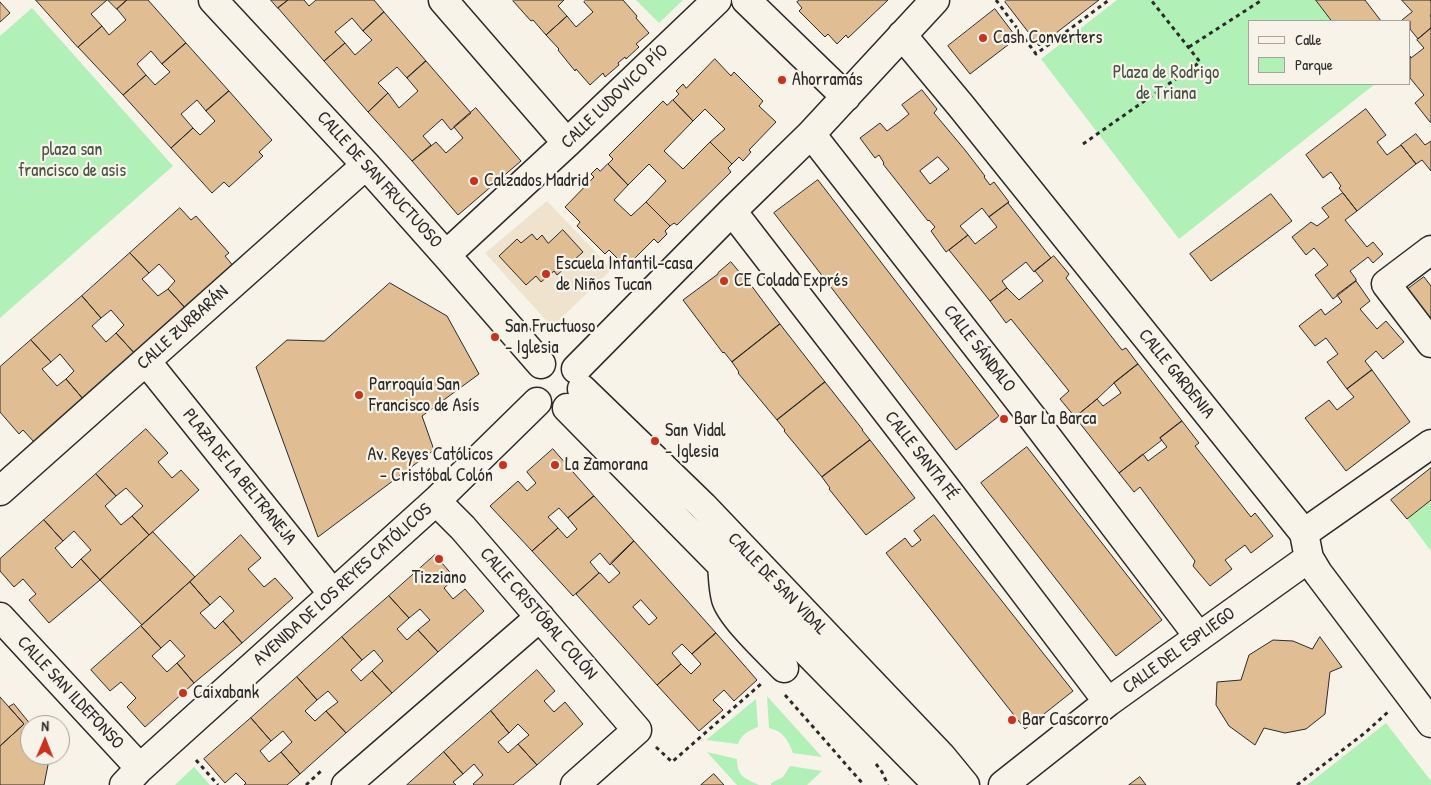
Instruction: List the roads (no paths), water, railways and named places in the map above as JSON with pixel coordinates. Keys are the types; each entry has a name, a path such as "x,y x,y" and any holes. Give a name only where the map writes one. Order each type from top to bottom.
{"street":[{"name":"CALLE DE SAN FRUCTUOSO","path":"212,0 366,165 542,364"},
{"path":"443,0 567,143"},
{"name":"CALLE LUDOVICO PÍO","path":"446,255 717,0"},
{"path":"746,0 846,97"},
{"path":"575,389 573,366 566,361 549,360 535,370 532,378 531,386 537,402 551,410 559,410 575,389 732,212 811,134 934,0"},
{"name":"CALLE GARDENIA","path":"902,35 961,106 1307,545 1318,572 1431,723"},
{"name":"CALLE SÁNDALO","path":"811,134 1035,421 1199,637"},
{"name":"CALLE ZURBARÁN","path":"0,491 366,165"},
{"name":"CALLE SANTA FÉ","path":"732,212 948,491 1108,702"},
{"path":"1431,250 1386,284 1431,343"},
{"name":"PLAZA DE LA BELTRANEJA","path":"146,361 333,594"},
{"name":"CALLE DE SAN VIDAL","path":"575,389 722,564 938,785"},
{"name":"CALLE DE SAN VIDAL","path":"575,389 703,506 942,757 965,785"},
{"name":"AVENIDA DE LOS REYES CATÓLICOS","path":"132,777 436,501 537,402"},
{"name":"CALLE DEL ESPLIEGO","path":"1003,785 1108,702 1199,637 1307,545 1431,444"},
{"name":"CALLE CRISTÓBAL COLÓN","path":"436,501 463,528 638,730 575,785"},
{"path":"722,564 726,601 777,680"},
{"name":"CALLE SAN ILDEFONSO","path":"0,617 132,777"},
{"path":"337,775 540,617"}],"place":[{"name":"Cash Converters","path":"983,38"},
{"name":"Ahorramás","path":"782,80"},
{"name":"Calzados Madrid","path":"474,181"},
{"name":"Escuela Infantil-casa de Niños Tucan","path":"546,274"},
{"name":"CE Colada Exprés","path":"724,281"},
{"name":"San Fructuoso - Iglesia","path":"495,337"},
{"name":"Parroquía San Francisco de Asís","path":"359,395"},
{"name":"Bar La Barca","path":"1004,419"},
{"name":"San Vidal - Iglesia","path":"655,441"},
{"name":"Av. Reyes Católicos - Cristóbal Colón","path":"503,465"},
{"name":"La Zamorana","path":"555,465"},
{"name":"Tizziano","path":"439,559"},
{"name":"Caixabank","path":"183,693"},
{"name":"Bar Cascorro","path":"1012,720"}],"park label":[{"name":"Plaza de Rodrigo de Triana","path":"1166,83"},
{"name":"plaza san francisco de asis","path":"72,160"}]}
